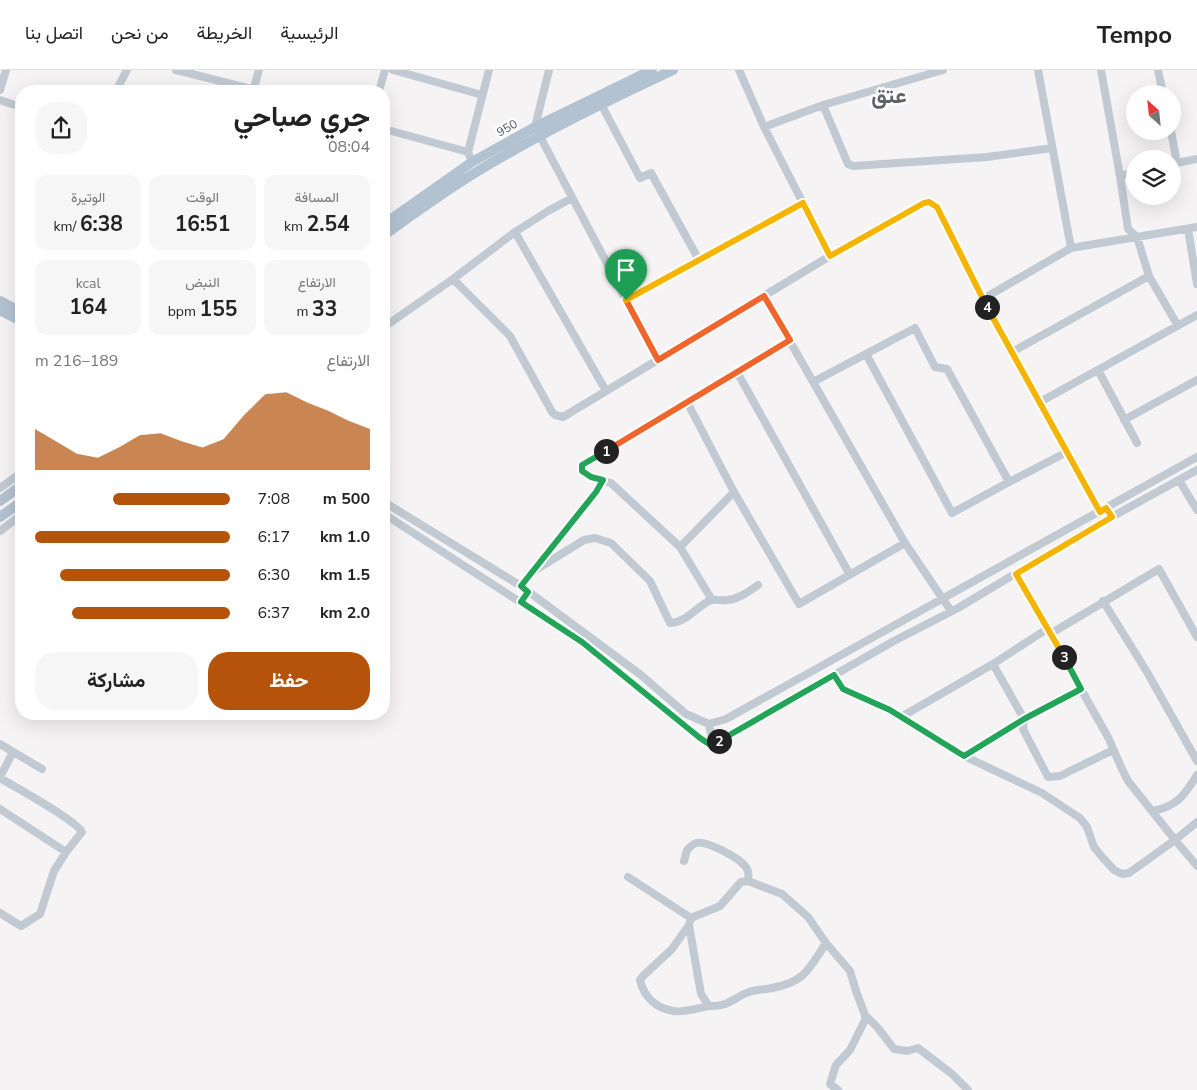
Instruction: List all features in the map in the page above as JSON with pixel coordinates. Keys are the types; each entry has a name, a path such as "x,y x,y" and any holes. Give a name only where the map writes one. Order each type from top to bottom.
{"main road":[{"path":"635,78 645,70"},
{"name":"950","path":"390,231 537,132 652,70"},
{"name":"950","path":"390,220 472,162 601,104 668,71"},
{"path":"0,301 15,309"},
{"path":"0,310 15,318"},
{"path":"0,501 15,490"},
{"path":"0,518 15,507"}],"street":[{"path":"0,90 6,70"},
{"path":"119,85 127,70"},
{"path":"176,70 233,85"},
{"path":"257,85 259,70"},
{"path":"381,85 385,70"},
{"path":"393,70 482,95"},
{"path":"472,162 468,152 489,70"},
{"path":"549,70 537,132 658,360"},
{"path":"739,70 764,127 830,256"},
{"path":"764,127 823,105 943,70"},
{"path":"1038,70 1071,248"},
{"path":"1102,70 1128,230 1137,237 1149,276 1178,326"},
{"path":"1158,70 1161,85"},
{"path":"0,100 15,105"},
{"path":"601,104 640,178 651,173 699,260"},
{"path":"823,105 848,164 853,166 988,157 1052,148"},
{"path":"390,131 468,152"},
{"path":"1181,162 1197,160"},
{"path":"1120,176 1126,174"},
{"path":"390,323 453,279 515,232 572,198"},
{"path":"453,279 510,336 555,415 563,417 830,256 924,203 929,202 937,207 1012,352 1068,452 1103,510 1112,517"},
{"path":"626,300 803,203"},
{"path":"984,299 1071,248 1197,227"},
{"path":"1188,228 1197,284"},
{"path":"515,232 606,391"},
{"path":"1012,352 1149,276"},
{"path":"764,296 905,544 951,611"},
{"path":"1040,402 1197,315"},
{"path":"814,382 915,328 935,367 948,369 1009,482"},
{"path":"712,600 680,546 612,482 591,477 582,471 582,465 790,340"},
{"path":"866,354 952,513 1068,452"},
{"path":"1098,370 1137,443"},
{"path":"737,372 850,575"},
{"path":"1124,420 1197,380"},
{"path":"687,402 734,492 799,604 905,544"},
{"path":"390,506 521,586 641,675 686,714 709,724 726,719 1197,458"},
{"path":"390,518 582,642 700,738 709,744 713,744 894,641 951,611 1197,470"},
{"path":"0,488 15,477"},
{"path":"521,586 596,492 603,480"},
{"path":"1179,480 1197,510"},
{"path":"680,546 734,492"},
{"path":"0,531 15,520"},
{"path":"529,574 584,540 595,538 611,543 650,581 670,623 686,618 712,600 741,597 758,584"},
{"path":"901,717 1159,568 1197,637"},
{"path":"1016,574 1081,689 1128,781 1197,866"},
{"path":"521,602 528,592"},
{"path":"1103,601 1147,672 1197,761"},
{"path":"888,630 894,641"},
{"path":"993,664 1024,719 1023,729 1048,778 1060,776 1113,750"},
{"path":"834,675 843,689 901,717 964,756 1042,793 1080,818 1087,827 1094,847 1114,870 1122,874 1129,873 1197,822"},
{"path":"793,682 800,695"},
{"path":"964,756 1024,719 1081,689"},
{"path":"709,724 713,744"},
{"path":"0,744 42,769"},
{"path":"0,914 21,926 40,914 54,871 82,832 79,828 0,777 13,752"},
{"path":"1153,811 1168,808 1177,801 1187,791 1197,776"},
{"path":"0,809 66,852"},
{"path":"684,861 687,850 697,843 706,843 738,859 746,866 749,872 748,880"},
{"path":"628,878 690,922 701,994 709,1006"},
{"path":"826,943 807,973 797,980 773,988 750,991 720,1007 709,1006 674,1012 651,1002 642,991 640,980 672,949 690,922 720,906 741,882 748,880 782,894 808,917 826,943 850,971 865,1015 894,1049 907,1052 918,1048 952,1074 968,1090"},
{"path":"838,1090 830,1084 836,1065 850,1050 865,1020 865,1015"}],"district":[{"name":"عتق","path":"889,96"}],"route":[{"path":"929,202 937,207 984,299 1100,512 1106,508 1112,517 1016,574 1081,689 1024,719 964,756 890,710 843,689 834,675 713,744 709,744 582,642 521,602 528,592 521,586 529,574 596,492 603,480 591,477 582,471 582,465 790,340 764,296 658,360 626,300 803,203 830,256 924,203 929,202"}]}
